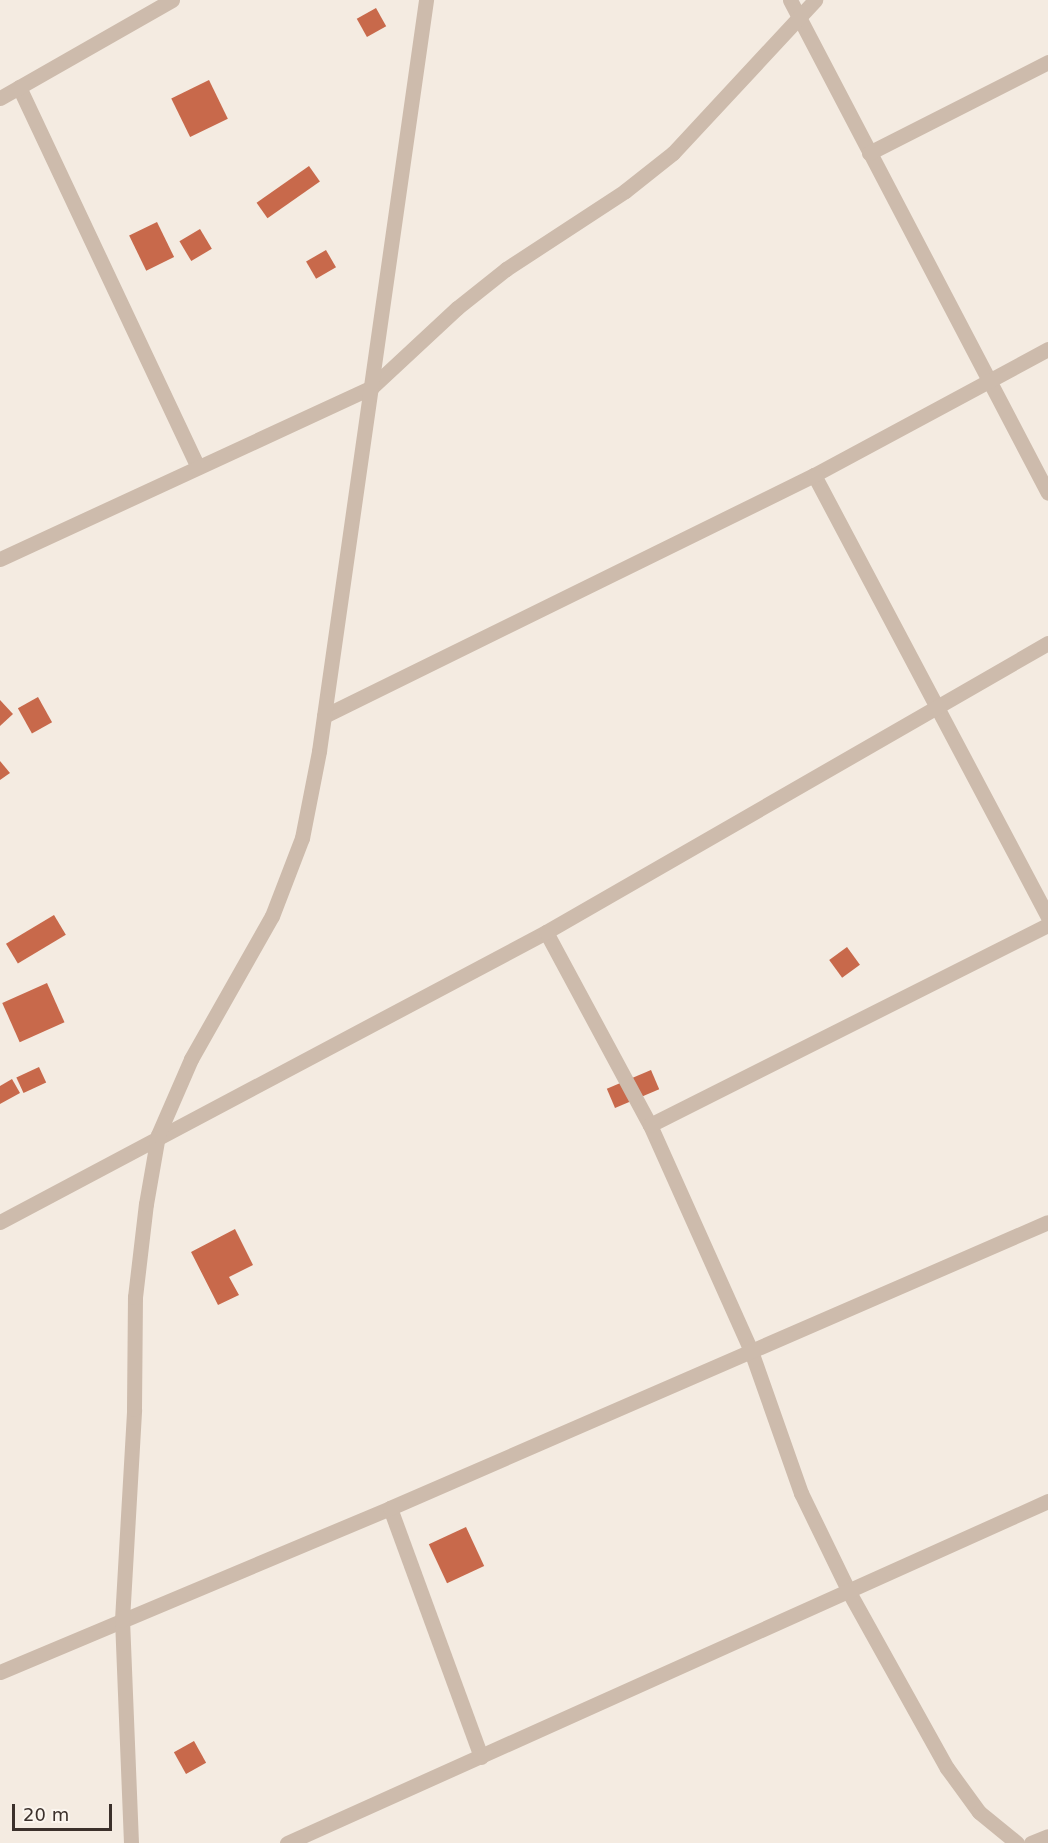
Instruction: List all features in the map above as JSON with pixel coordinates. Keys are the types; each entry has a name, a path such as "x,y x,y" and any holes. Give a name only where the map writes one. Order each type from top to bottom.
{"street":[{"path":"0,99 172,0"},
{"path":"131,1843 122,1620 134,1409 135,1297 158,1135 191,1059 272,916 302,838 324,716 426,0"},
{"path":"790,0 986,380 1048,493"},
{"path":"0,559 372,387 457,308 506,269 625,190 673,153 815,0"},
{"path":"868,153 1048,62"},
{"path":"19,87 198,467"},
{"path":"324,716 814,475 986,380 1048,349"},
{"path":"814,475 938,704 1048,917"},
{"path":"0,1222 158,1135 546,932 938,704 1048,643"},
{"path":"650,1125 1048,925"},
{"path":"546,932 650,1125 751,1351 801,1493 850,1594 947,1768 979,1812 1017,1843"},
{"path":"0,1672 390,1508 1048,1222"},
{"path":"286,1843 850,1594 1048,1501"},
{"path":"390,1508 481,1757"},
{"path":"1031,1843 1048,1836"}],"building":[{"path":"376,8 386,26 367,37 357,19"},
{"path":"209,80 228,119 190,137 171,98"},
{"path":"309,166 320,182 267,218 257,203"},
{"path":"157,222 174,257 146,271 129,236"},
{"path":"200,229 212,249 191,261 179,241"},
{"path":"326,250 336,267 316,279 306,262"},
{"path":"38,697 52,722 32,734 18,708"},
{"path":"0,700 13,714 0,726"},
{"path":"0,761 10,773 0,780"},
{"path":"54,915 66,935 18,964 6,944"},
{"path":"847,947 860,965 842,978 829,960"},
{"path":"47,983 64,1022 20,1042 2,1003"},
{"path":"39,1067 46,1082 24,1093 16,1078"},
{"path":"651,1070 659,1089 615,1108 607,1089"},
{"path":"12,1079 20,1093 0,1104 0,1086"},
{"path":"235,1229 253,1265 229,1277 239,1295 218,1305 191,1252"},
{"path":"466,1527 484,1566 447,1583 429,1544"},
{"path":"194,1741 206,1763 186,1774 174,1752"}]}
